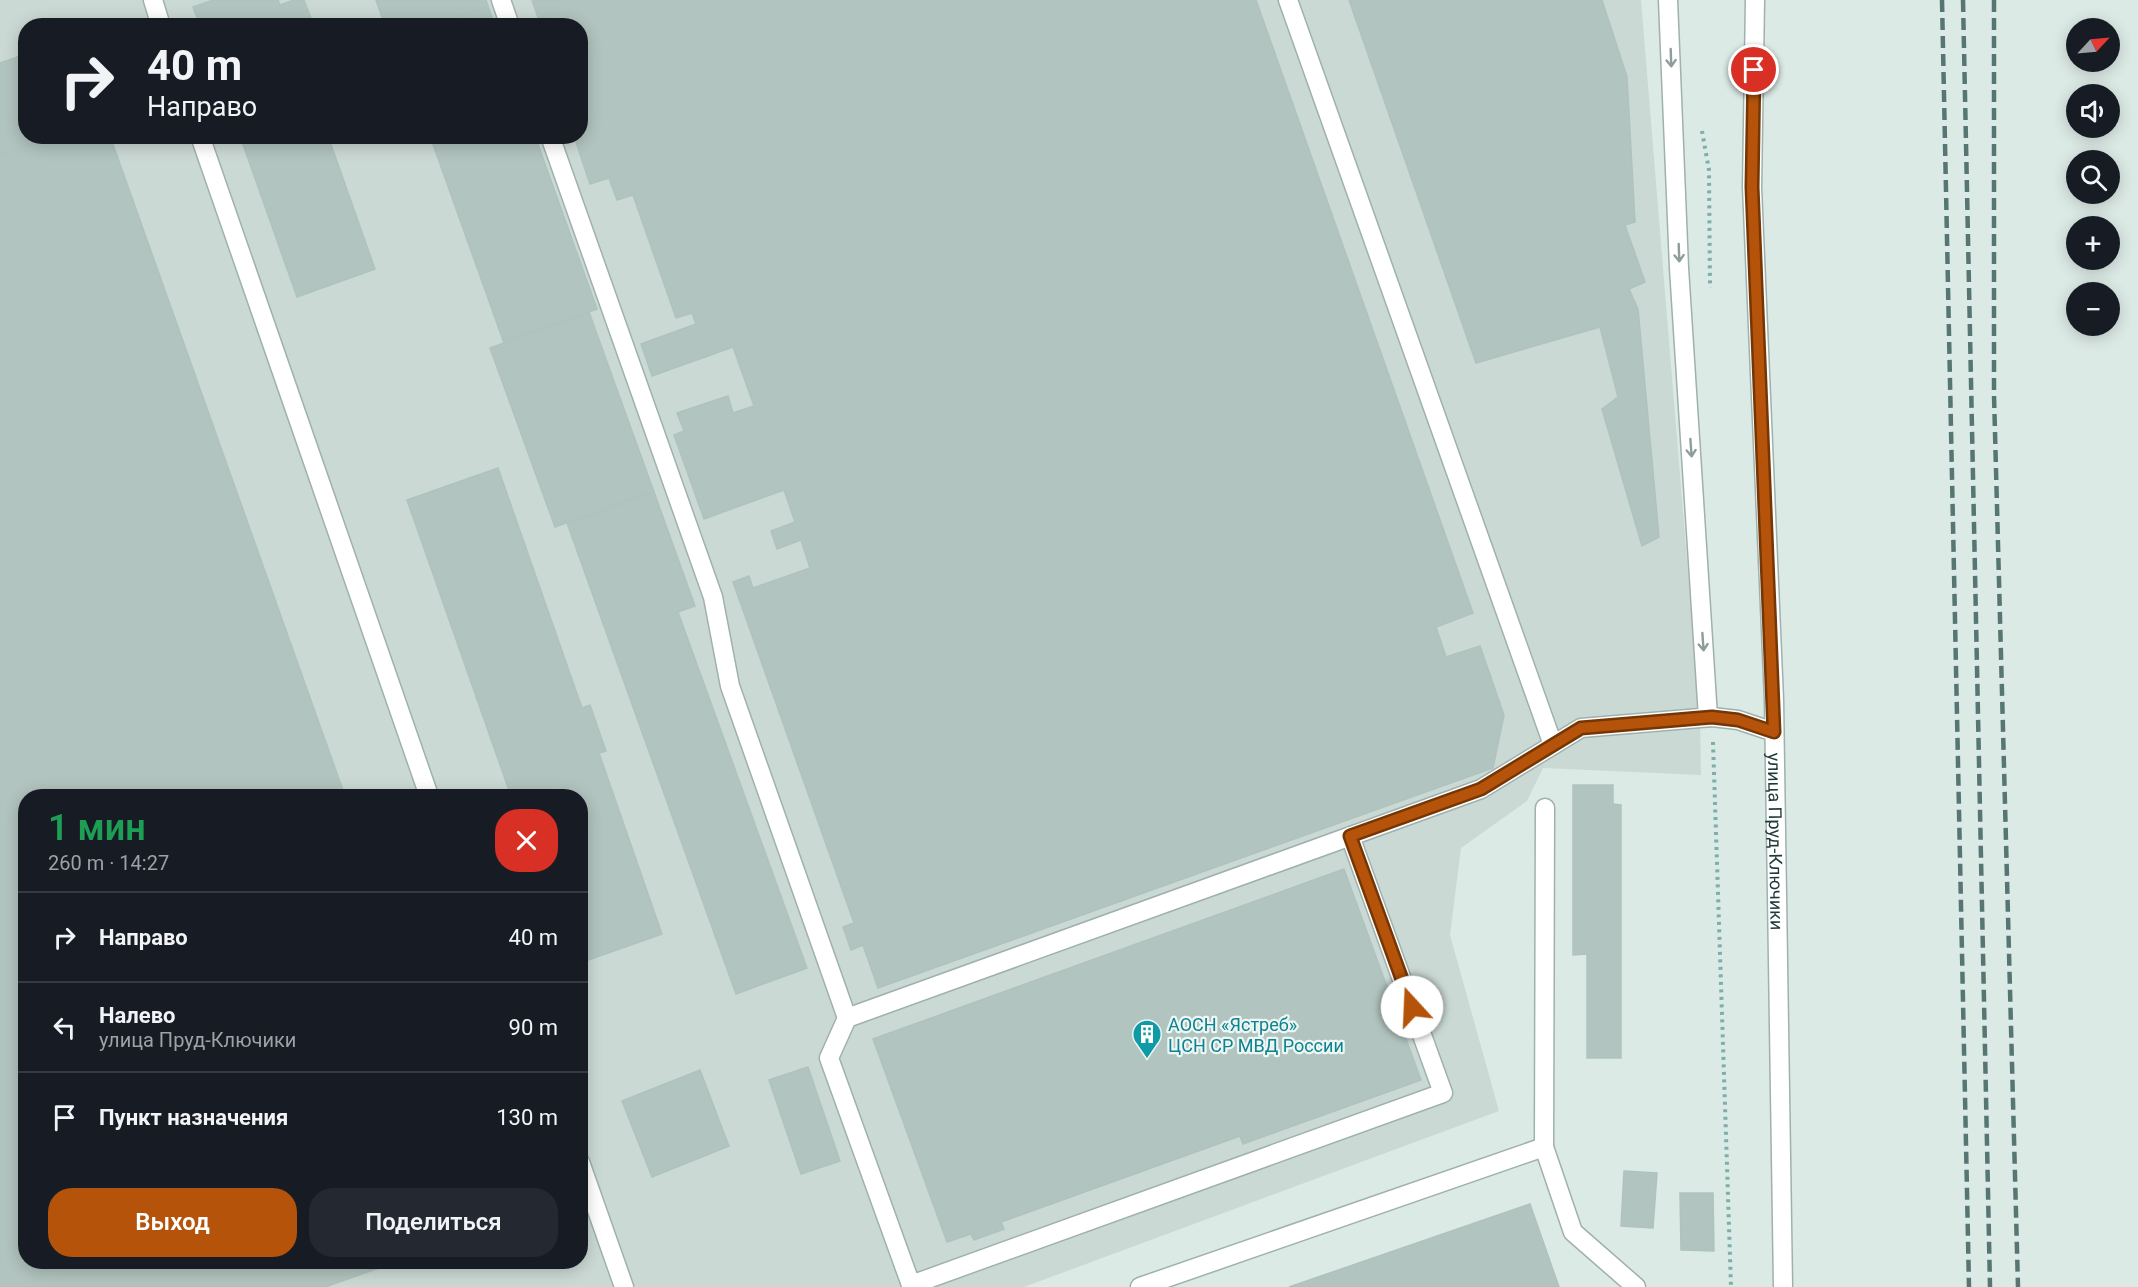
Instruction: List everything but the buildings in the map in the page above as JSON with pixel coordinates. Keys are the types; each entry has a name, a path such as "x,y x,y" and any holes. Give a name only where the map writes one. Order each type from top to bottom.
{"street":[{"path":"153,0 159,18"},
{"path":"501,0 507,18"},
{"path":"1288,0 1553,745"},
{"path":"1668,0 1680,268 1708,717"},
{"name":"улица Пруд-Ключики","path":"1755,0 1752,187 1774,732 1783,1287"},
{"path":"203,144 427,789"},
{"path":"553,144 714,597 730,686 847,1018"},
{"path":"1350,836 1443,1093 911,1285 828,1058 847,1018 1350,836 1481,789 1581,728 1708,717 1738,720 1774,732"},
{"path":"1545,808 1544,1147 1573,1232 1636,1287"},
{"path":"1140,1287 1544,1147"},
{"path":"588,1185 624,1287"}],"shaded area":[{"path":"0,0 1641,0 1700,718 1701,775 1543,768 1527,801 1461,848 1450,935 1499,1111 1024,1287 0,1287"}],"railway":[{"path":"1942,0 1969,1287"},
{"path":"1963,0 1990,1287"},
{"path":"1994,0 1994,395 2018,1287"}],"place":[{"name":"АОСН «Ястреб» ЦСН СР МВД России","path":"1147,1060"}],"route":[{"path":"1412,1007 1350,836 1481,789 1581,728 1712,717 1738,720 1774,732 1752,187 1754,70"}]}
